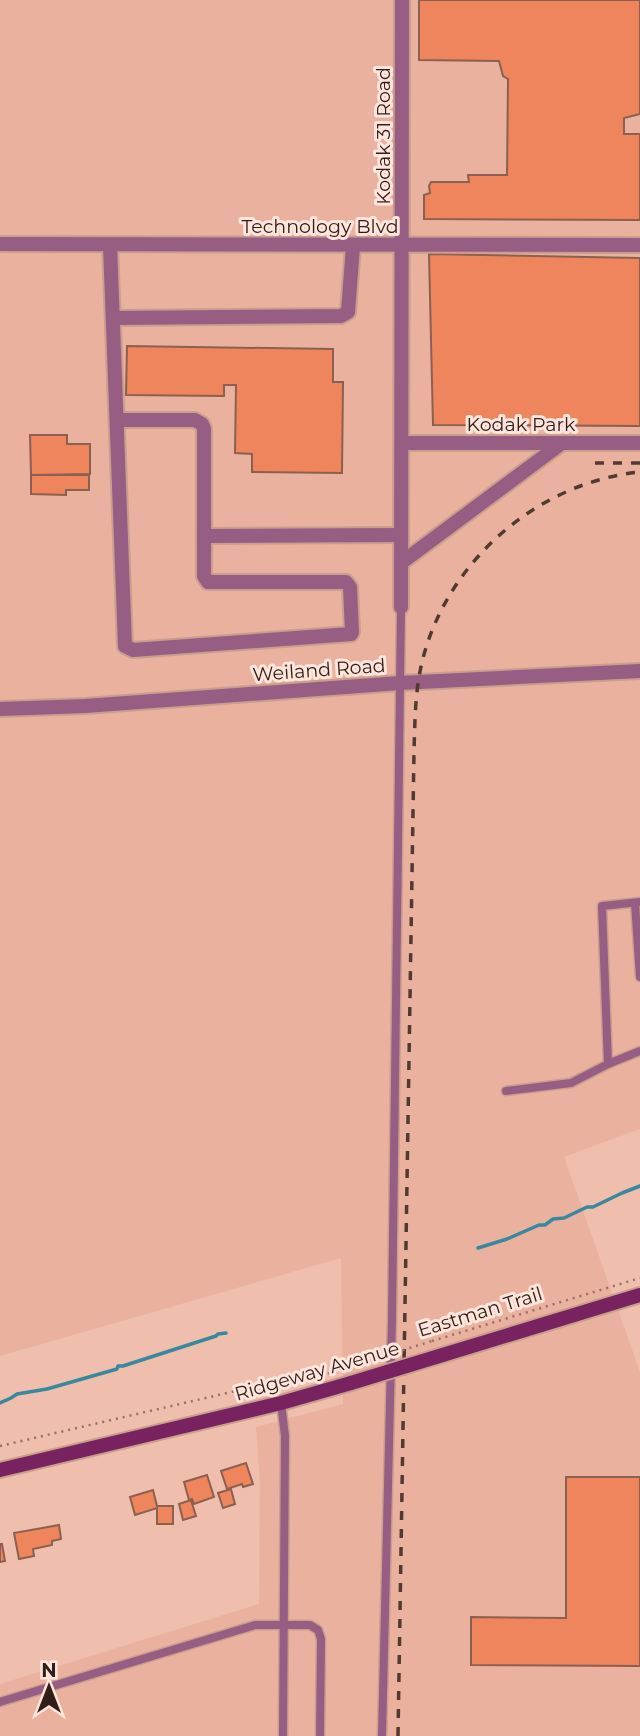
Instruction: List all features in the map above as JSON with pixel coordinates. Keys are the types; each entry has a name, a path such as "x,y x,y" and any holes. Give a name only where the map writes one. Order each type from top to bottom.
{"main road":[{"name":"Ridgeway Avenue","path":"0,1470 281,1403 640,1294"}],"street":[{"name":"Kodak 31 Road","path":"401,607 402,0"},
{"name":"Technology Blvd","path":"0,244 640,246"},
{"path":"110,245 125,646 133,650 348,635 352,632 350,587 346,582 208,582 204,576 202,424 195,419 117,419"},
{"path":"113,318 341,316 348,312 353,246"},
{"name":"Kodak Park","path":"402,443 640,443"},
{"path":"401,563 562,443"},
{"path":"204,536 401,535"},
{"name":"Weiland Road","path":"0,709 85,706 400,683 640,671"}],"lane":[{"path":"382,1736 391,1332 401,607"},
{"path":"608,1064 602,906 638,903 640,976"},
{"path":"506,1091 571,1083 640,1051"},
{"path":"281,1403 285,1436 283,1736"},
{"path":"0,1702 255,1625 310,1625 318,1630 321,1639 320,1736"}],"path":[{"name":"Eastman Trail","path":"0,1446 257,1386 310,1379 640,1278"}],"shaded area":[{"path":"0,0 640,0 640,1129 564,1157 640,1372 640,1736 0,1736 0,1684 259,1604 260,1482 256,1427 343,1404 341,1258 0,1356"}],"building":[{"path":"419,0 640,0 640,114 624,118 624,134 640,134 640,220 424,219 424,195 430,193 431,182 469,182 468,175 507,175 508,79 503,76 499,61 419,60"},
{"path":"429,254 640,258 640,426 433,425"},
{"path":"127,346 333,349 333,382 343,382 342,473 252,472 252,454 235,453 236,385 224,385 224,396 126,395"},
{"path":"30,435 67,435 67,444 90,444 90,474 31,475"},
{"path":"31,475 89,475 89,490 66,490 66,495 31,494"},
{"path":"246,1463 253,1484 227,1489 221,1471"},
{"path":"207,1475 214,1497 194,1504 192,1499 189,1500 184,1482"},
{"path":"566,1477 640,1477 640,1666 471,1665 471,1617 566,1618"},
{"path":"231,1489 235,1504 223,1508 218,1493"},
{"path":"153,1490 157,1506 173,1506 173,1524 157,1524 157,1508 135,1515 130,1497"},
{"path":"191,1500 196,1516 183,1520 179,1504"},
{"path":"59,1525 61,1539 52,1541 52,1545 33,1549 34,1556 19,1559 14,1533"},
{"path":"0,1544 5,1561 0,1562"}],"waterway":[{"path":"478,1248 545,1225 553,1219 564,1218 587,1207 593,1207 640,1186"},
{"path":"0,1403 17,1394 47,1389 117,1369 118,1366 226,1333"}],"railway":[{"path":"595,463 640,463"},
{"path":"398,1736 414,752 419,676 438,616 456,584 479,555 506,530 536,508 569,491 603,479 640,472"}]}
